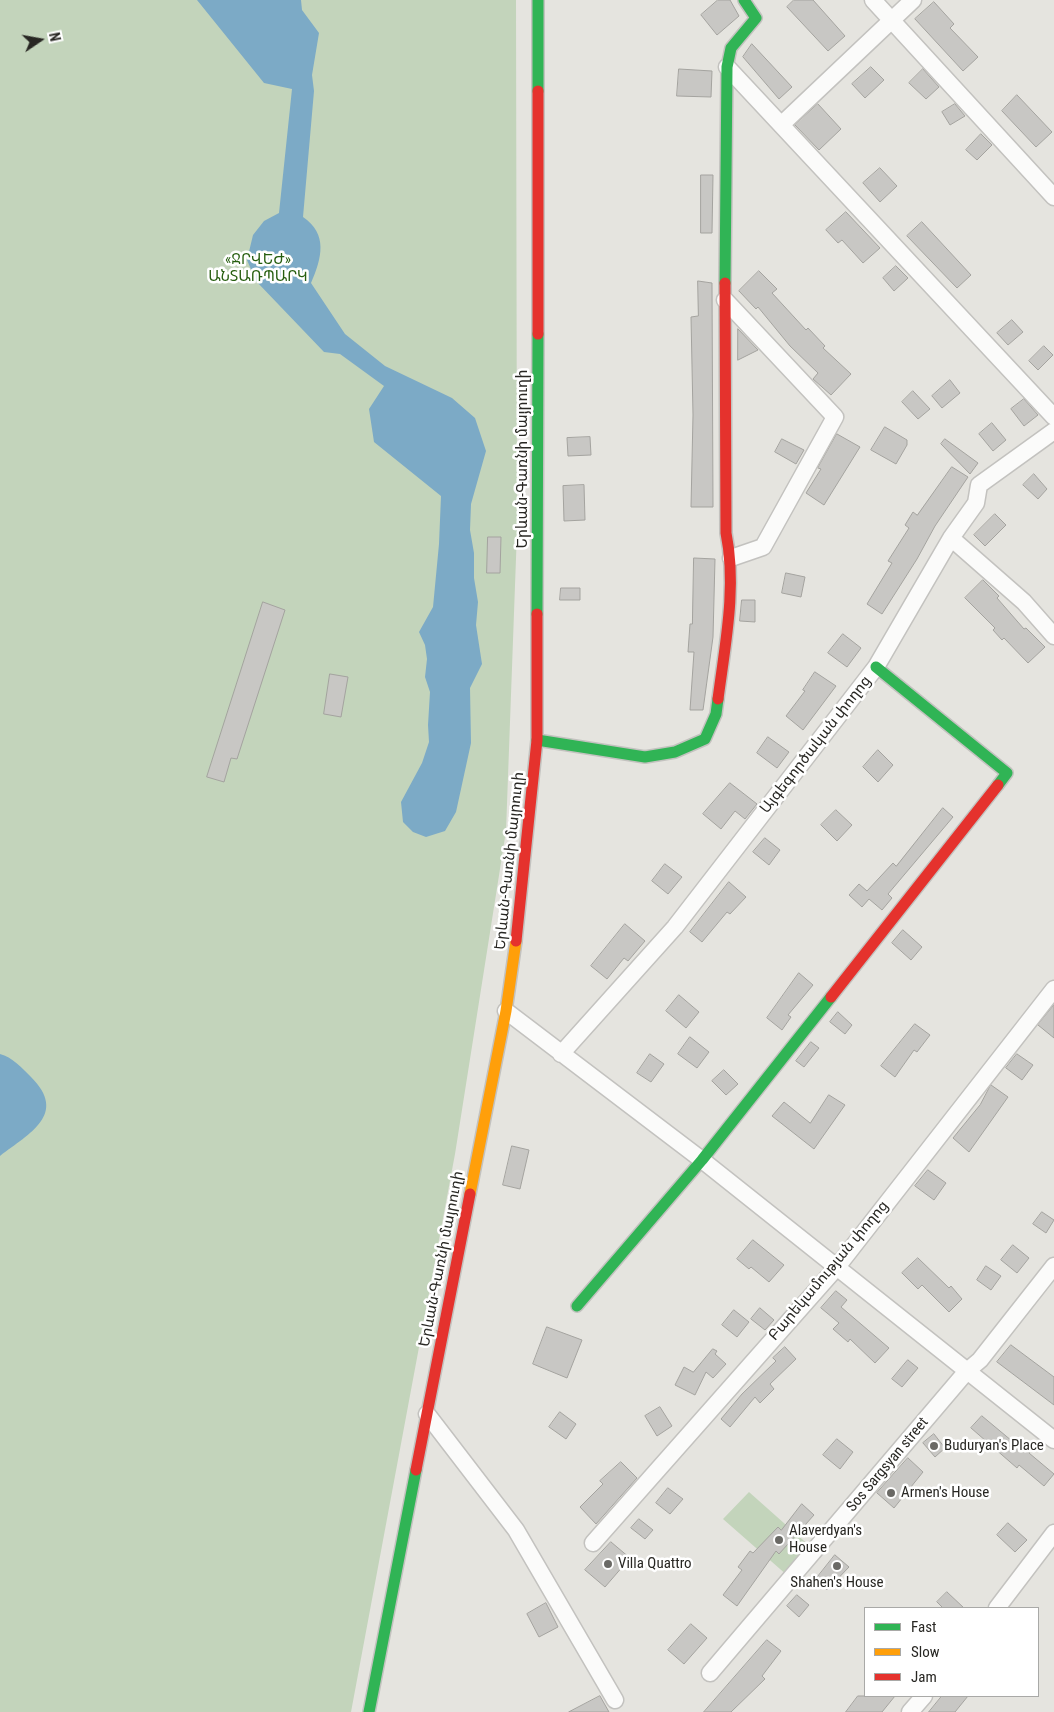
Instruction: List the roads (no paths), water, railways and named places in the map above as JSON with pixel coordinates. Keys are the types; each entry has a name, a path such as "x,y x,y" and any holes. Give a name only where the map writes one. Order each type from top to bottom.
{"street":[{"name":"Երևան-Գառնի մայրուղի","path":"369,1712 506,1012 520,919 537,740 538,0"},
{"path":"537,740 645,757 675,752 705,739 716,714 726,638 731,558 726,534 724,300 727,67 731,48 756,18 744,0"},
{"path":"873,0 1054,197"},
{"path":"782,125 913,0"},
{"path":"727,67 1054,417"},
{"path":"724,300 835,417 763,547 731,558"},
{"name":"Այգեգործական փողոց","path":"561,1054 675,927 876,667 951,538 976,503 979,484 1054,431"},
{"path":"951,538 1024,602 1054,636"},
{"path":"577,1306 702,1160 1007,773 876,667"},
{"name":"Բարեկամության փողոց","path":"593,1543 837,1266 1054,989"},
{"path":"506,1012 702,1160 1054,1440"},
{"name":"Sos Sargsyan street","path":"710,1672 967,1371 980,1360 1054,1266"},
{"path":"428,1414 516,1530 615,1700"},
{"path":"998,1607 1054,1533"},
{"path":"910,1712 923,1697"}],"water":[{"path":"197,0 301,0 302,10 319,33 312,75 314,91 303,217 316,231 321,247 318,265 311,283 345,334 385,366 452,398 475,418 486,451 471,504 470,530 478,602 476,625 482,664 470,688 471,743 456,812 445,831 426,837 413,832 403,822 401,802 422,763 429,742 430,692 425,677 427,659 425,645 419,632 433,607 441,496 374,442 369,409 384,386 340,354 324,352 256,281 247,260 253,235 264,221 279,213 292,89 264,83"},
{"path":"0,1054 13,1060 31,1077 42,1090 46,1102 41,1122 33,1131 0,1156"}],"place":[{"name":"Buduryan's Place","path":"934,1446"},
{"name":"Armen's House","path":"891,1493"},
{"name":"Alaverdyan's House","path":"779,1540"},
{"name":"Villa Quattro","path":"608,1564"},
{"name":"Shahen's House","path":"837,1566"}],"park label":[{"name":"«ՋՐՎԵԺ» ԱՆՏԱՌՊԱՐԿ","path":"258,268"}]}
